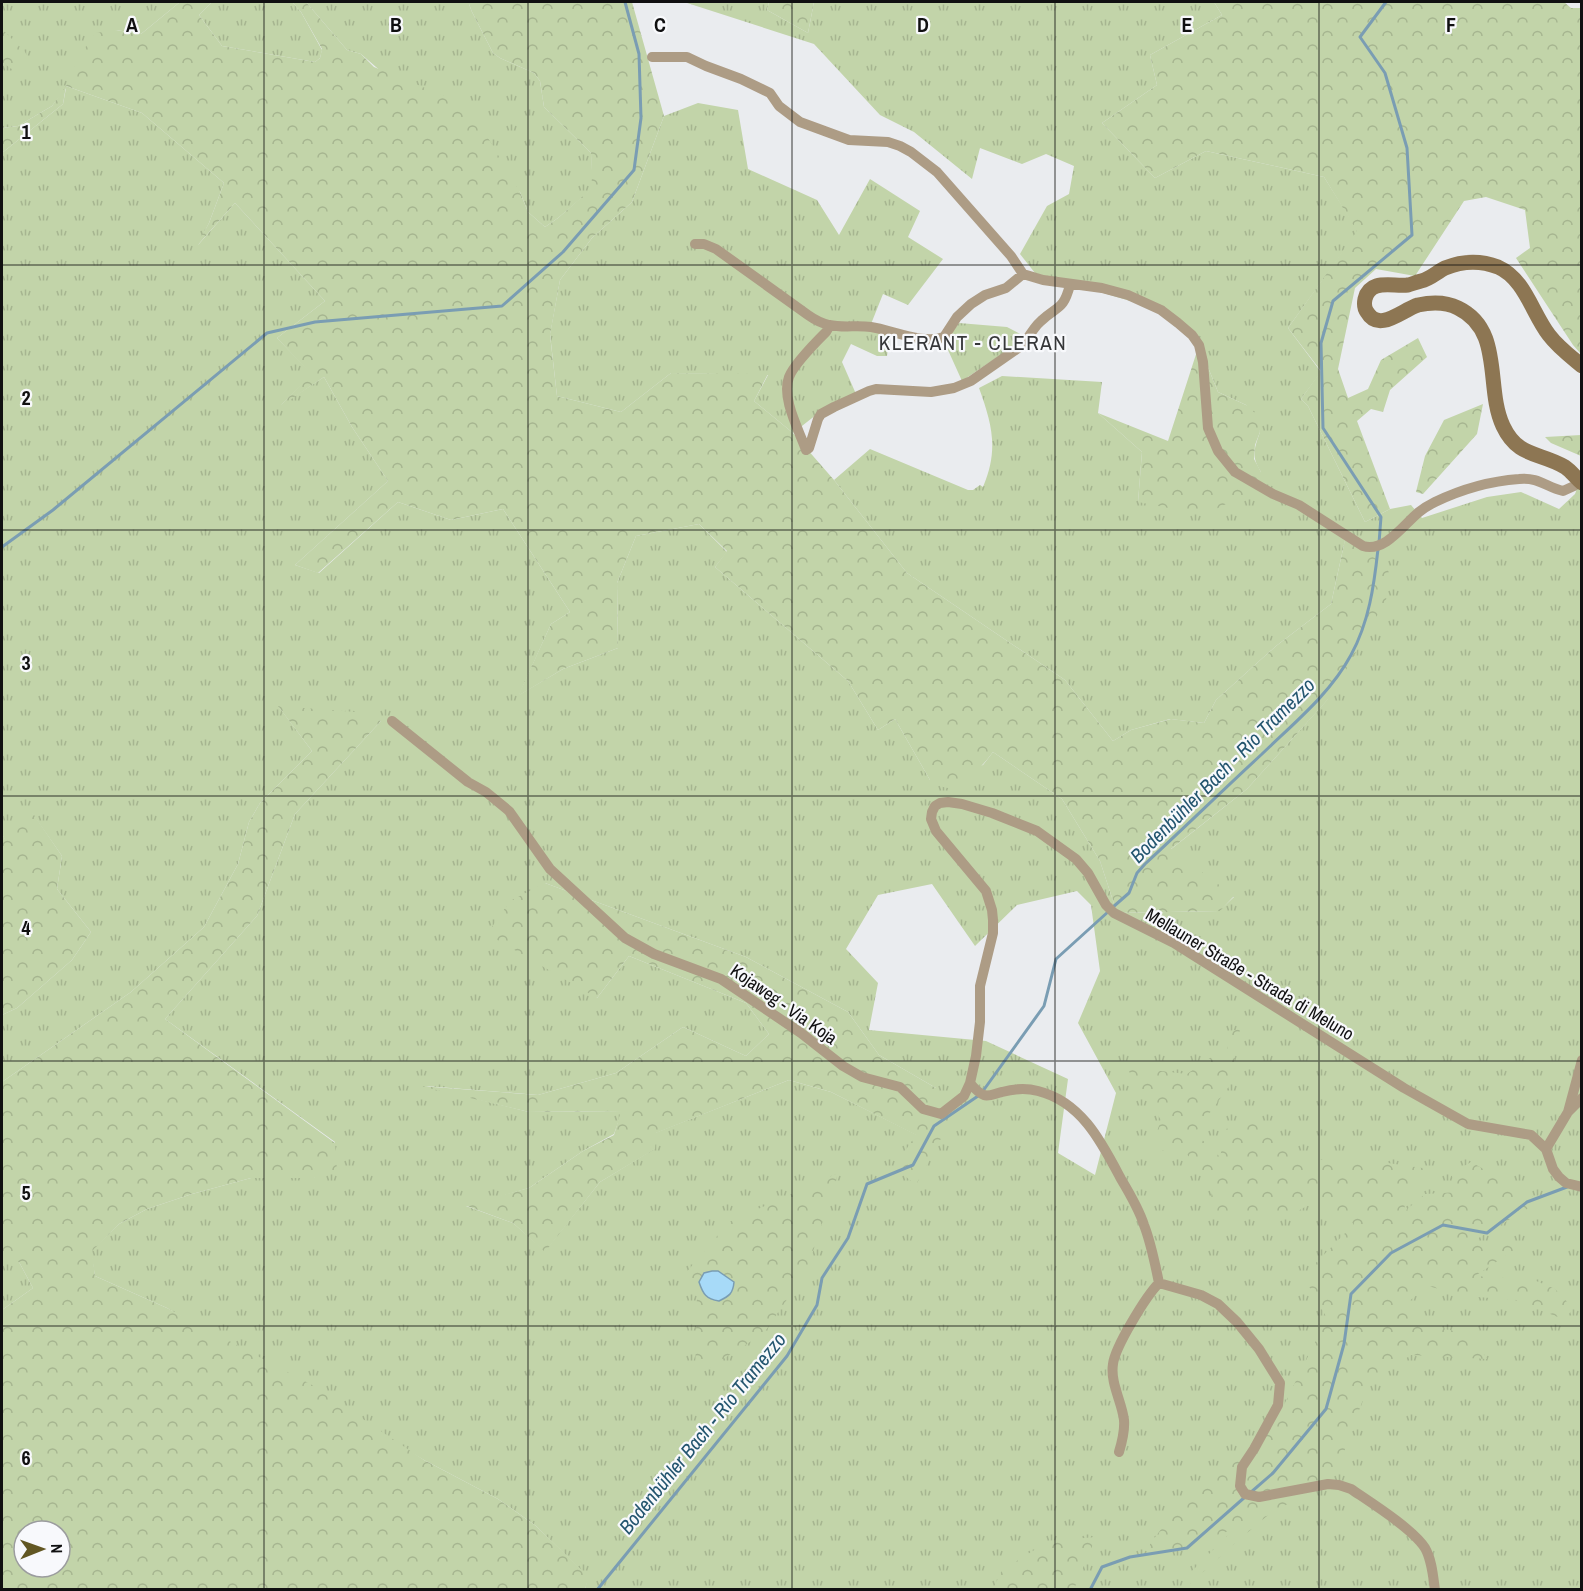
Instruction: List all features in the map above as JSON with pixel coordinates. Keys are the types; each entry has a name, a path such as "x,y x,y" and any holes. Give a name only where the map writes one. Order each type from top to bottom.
{"street":[{"path":"652,57 687,57 770,93 779,106 800,122 849,140 888,142 900,146 937,172 1011,256 1023,274 1070,285 1102,288 1128,295 1161,310 1178,322 1199,345 1203,362 1209,428 1218,451 1235,472 1273,494 1299,505 1357,544 1369,548 1379,546 1421,510 1453,494 1492,483 1522,478 1539,481 1563,490 1580,482 1566,468 1522,450 1511,440 1497,410 1487,340 1480,326 1470,315 1445,304 1430,303 1416,306 1390,319 1374,320 1365,309 1364,303 1371,289 1377,285 1406,285 1425,280 1459,263 1473,261 1487,263 1500,268 1513,278 1524,291 1550,337 1581,366"},
{"path":"695,243 716,249 820,322 830,325 873,327 924,339 941,339 957,317 971,304 985,295 1006,288 1023,274"},
{"path":"830,325 794,369 788,384 791,410 806,450 821,414 869,391 882,389 931,392 954,388 971,381 1024,344 1042,319 1060,307 1070,285"},
{"name":"Kojaweg - Via Koja","path":"392,721 468,782 486,792 509,811 550,869 625,938 654,954 721,979 801,1033 843,1066 862,1077 900,1087 923,1109 941,1114 976,1089"},
{"name":"Mellauner Straße - Strada di Meluno","path":"976,1089 980,986 993,933 992,910 986,891 944,843 931,819 935,806 948,802 992,813 1037,831 1076,859 1088,873 1106,905 1114,913 1174,943 1404,1088 1468,1124 1532,1135 1546,1149"},
{"path":"1568,1112 1581,1060"},
{"path":"976,1089 988,1096 1021,1089 1038,1091 1069,1106 1084,1119 1102,1144 1136,1206 1150,1243 1159,1283"},
{"path":"1579,1187 1566,1183 1559,1177 1553,1169 1546,1149 1568,1112 1581,1098"},
{"path":"1119,1452 1124,1434 1124,1420 1113,1365 1118,1347 1150,1292 1159,1283"},
{"path":"1159,1283 1201,1295 1218,1304 1237,1322 1259,1349 1280,1383 1278,1405 1242,1467 1240,1486 1250,1495 1259,1497 1328,1484 1351,1489 1413,1534 1425,1548 1436,1590"}],"green space":[{"path":"2,2 180,2 141,34 116,30 66,86 142,113 224,183 198,245 235,203 325,301 277,338 312,374 281,405 324,377 352,427 388,481 295,565 319,573 398,502 451,520 503,509 570,612 551,624 519,695 563,669 618,648 617,583 636,536 699,524 727,552 715,567 848,681 878,730 895,719 930,780 983,765 993,752 1062,799 1100,861 1117,913 1219,911 1234,897 1170,850 1247,789 1328,699 1345,540 1331,604 1276,646 1216,700 1204,723 1170,719 1131,730 1113,741 1065,680 907,573 834,480 870,449 968,490 973,490 980,485 983,487 991,461 992,437 979,388 1002,376 1102,382 1098,413 1142,452 1138,502 1261,472 1254,453 1260,432 1246,405 1218,392 1199,345 1161,310 1035,273 1020,254 1047,206 1069,194 1074,166 1046,154 1022,164 980,148 972,179 914,132 880,115 814,44 684,2 769,2 767,10 808,33 814,2 1214,2 1222,15 1150,55 1157,85 1102,123 1155,178 1206,151 1324,177 1358,231 1288,328 1321,372 1301,399 1308,406 1365,522 1390,509 1411,505 1422,518 1487,497 1521,492 1559,509 1575,494 1581,478 1581,1589 585,1589 588,1577 536,1526 498,1499 424,1460 167,1308 95,1276 91,1251 119,1224 147,1209 251,1178 314,1178 335,1142 165,1019 257,916 295,814 381,721 279,707 312,751 260,803 249,822 238,864 204,927 131,992 2,1082 2,1015 17,1008 72,960 91,932 57,889 62,856 32,813 5,840 2,834 2,153 63,104 66,88 52,106 18,126 2,128","holes":["545,883 746,957 848,1012 879,1055 936,1088 916,1184 917,1135 831,1092 789,1080 655,1133 654,1149 600,1182 545,1251 513,1223 466,1206 529,1188 583,1151 614,1134 622,1111 529,1112 425,1086 538,1095 616,1073 683,1027 746,1056 769,1034 746,1003 629,956 597,998","932,884 975,946 1017,905 1077,891 1091,905 1100,971 1078,1023 1116,1093 1095,1175 1058,1153 1068,1079 986,1041 869,1030 878,983 846,949 878,895"]},
{"path":"180,2 212,2 199,15 222,46 315,62 320,58 322,49 301,12 292,2 306,2 347,50 361,54 374,67 469,106 520,192 528,212 545,227 592,188 591,153 544,107 540,81 534,73 493,53 469,2 632,2 664,116 632,202 592,238 560,280 550,335 557,396 621,412 671,373 768,374 754,401 793,433 834,480 907,573 1065,680 1113,741 1131,730 1171,719 1204,723 1216,700 1276,646 1331,604 1345,540 1388,566 1386,600 1331,696 1247,789 1171,849 1234,896 1220,911 1117,913 1100,861 1062,799 993,752 973,774 954,787 943,787 930,780 895,719 878,730 848,681 715,567 727,551 699,524 636,536 617,583 618,648 563,669 518,696 551,624 570,612 503,509 451,520 398,502 318,573 295,565 388,481 352,427 324,377 278,408 311,374 277,338 325,301 235,203 196,247 209,223 224,183 142,113 66,86 78,57 96,33 116,30 141,34"},
{"path":"212,2 292,2 301,12 322,50 320,58 315,62 222,46 199,15"},
{"path":"306,2 469,2 493,53 534,73 540,81 544,107 591,153 593,188 545,227 528,212 520,192 361,54 347,50"},
{"path":"769,2 814,2 808,33 767,10"},
{"path":"1214,2 1564,2 1571,8 1581,8 1581,354 1516,258 1530,248 1525,210 1486,197 1464,201 1415,276 1376,269 1355,288 1338,369 1348,398 1368,389 1381,360 1418,338 1427,357 1390,390 1383,412 1371,409 1357,421 1390,509 1365,522 1308,406 1301,399 1321,371 1288,328 1357,231 1324,177 1206,151 1155,178 1102,123 1157,85 1150,55 1222,15"},
{"path":"2,29 25,52 31,63 13,70 2,62"},
{"path":"66,86 63,104 2,153 2,128 18,126 52,106"},
{"path":"698,103 738,110 748,169 817,200 839,235 870,179 920,211 908,237 943,259 908,305 883,294 869,329 890,334 887,356 877,356 851,344 842,362 856,394 821,411 793,433 754,401 768,375 671,373 621,412 557,396 550,334 560,280 592,238 632,202 664,116"},
{"path":"959,323 1007,327 1024,336 1018,343 962,381 946,340"},
{"path":"1199,345 1218,392 1246,405 1256,414 1260,432 1255,445 1254,459 1261,472 1254,490 1204,515 1138,502 1142,452 1098,413 1168,441"},
{"path":"1483,404 1477,434 1423,494 1416,492 1425,456 1444,420"},
{"path":"1581,435 1581,456 1551,443 1545,437"},
{"path":"278,706 356,712 381,721 295,814 257,916 165,1019 335,1143 337,1171 314,1178 251,1178 147,1209 119,1224 92,1251 95,1276 167,1308 312,1385 424,1460 498,1499 536,1526 589,1577 585,1589 2,1589 2,1310 33,1288 19,1262 2,1262 2,1082 131,992 204,927 238,864 249,822 260,803 312,751"},
{"path":"32,812 62,856 57,889 91,932 72,960 17,1008 2,1015 2,834 5,839"},
{"path":"545,883 746,957 848,1012 879,1055 936,1088 945,1131 916,1185 894,1167 916,1135 831,1092 789,1080 656,1133 655,1149 600,1182 545,1252 513,1223 464,1205 529,1188 583,1151 614,1135 621,1111 529,1112 420,1086 538,1095 616,1073 683,1027 746,1056 769,1034 746,1003 629,956 597,998 487,934 510,901"},
{"path":"1240,1029 1230,1085 1195,1133 1220,1157 1226,1129 1254,1120 1299,1161 1354,1158 1429,1169 1404,1197 1405,1211 1425,1194 1459,1192 1451,1174 1471,1162 1540,1201 1472,1242 1522,1245 1475,1276 1534,1280 1555,1289 1573,1308 1565,1320 1516,1300 1465,1296 1428,1286 1403,1306 1439,1328 1470,1334 1487,1359 1411,1355 1369,1383 1344,1452 1320,1489 1273,1511 1190,1584 1185,1578 1234,1529 1150,1560 1150,1544 1171,1516 1279,1415 1327,1318 1303,1276 1354,1224 1317,1200 1298,1211 1209,1212 1214,1177 1200,1172 1181,1146 1149,1154 1161,1120 1126,1067 1187,1074 1217,1053 1227,1050 1231,1031"},
{"path":"838,1173 807,1270 764,1333 695,1377 697,1293 679,1281 729,1222"},
{"path":"2,1262 19,1262 33,1288 2,1310"},
{"path":"1096,1537 1074,1589 993,1589 1002,1570 1049,1541"}],"water":[{"path":"718,1271 734,1282 730,1294 719,1301 706,1295 699,1282 704,1273"}],"waterway":[{"path":"2,547 53,510 267,333 315,322 502,306 563,252 634,170 641,118 639,54 625,2"},
{"name":"Bodenbühler Bach - Rio Tramezzo","path":"1379,543 1381,517 1323,428 1321,343 1333,301 1412,235 1407,148 1385,73 1360,37 1386,2"},
{"name":"Bodenbühler Bach - Rio Tramezzo","path":"1113,907 1129,893 1137,873 1145,864 1299,719 1333,683 1351,655 1362,630 1372,590 1378,549"},
{"name":"Bodenbühler Bach - Rio Tramezzo","path":"983,1091 1044,1006 1056,959 1109,911"},
{"name":"Bodenbühler Bach - Rio Tramezzo","path":"597,1590 787,1356 817,1305 822,1278 848,1238 867,1184 913,1165 934,1126 978,1096"},
{"path":"1250,1493 1273,1473 1326,1409 1344,1344 1351,1294 1391,1253 1443,1225 1487,1233 1527,1202 1567,1187"},
{"path":"1090,1590 1102,1567 1130,1557 1187,1548 1245,1497"}],"district":[{"name":"KLERANT - CLERAN","path":"973,342"}]}
